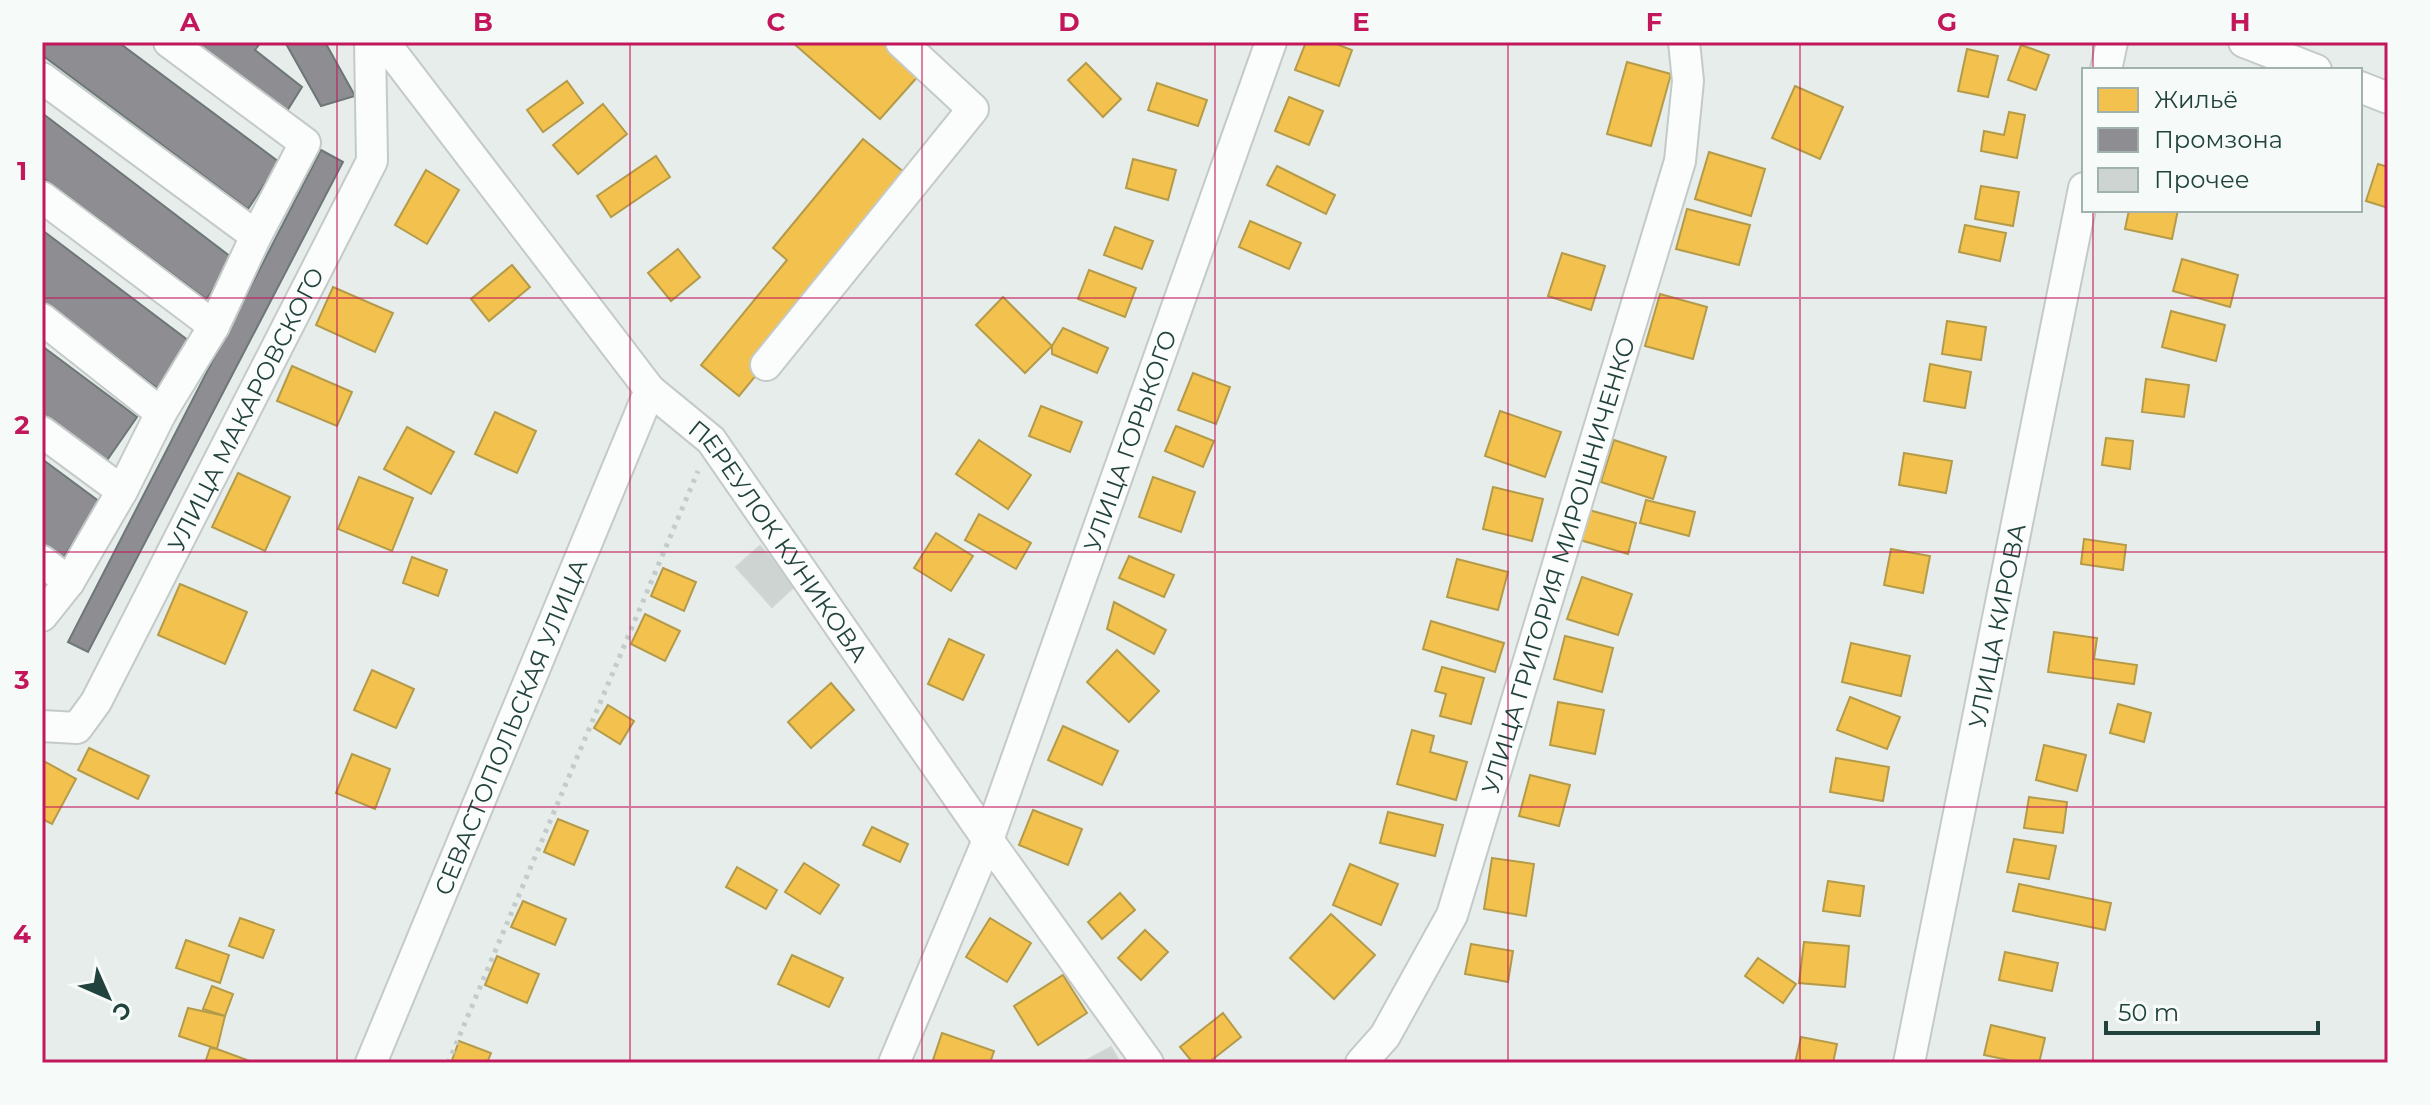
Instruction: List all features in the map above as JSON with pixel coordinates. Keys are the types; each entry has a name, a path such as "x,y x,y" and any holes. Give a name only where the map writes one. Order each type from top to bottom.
{"street":[{"path":"42,616 69,582 122,491 161,413 214,326 256,236 305,143 169,42"},
{"name":"УЛИЦА МАКАРОВСКОГО","path":"42,726 77,728 96,702 372,161 370,42"},
{"name":"ПЕРЕУЛОК КУНИКОВА","path":"384,42 650,390 711,440 988,840 1148,1063"},
{"path":"766,365 973,109 901,42"},
{"name":"УЛИЦА ГОРЬКОГО","path":"894,1063 988,840 1271,42"},
{"name":"УЛИЦА ГРИГОРИЯ МИРОШНИЧЕНКО","path":"1361,1063 1385,1036 1452,915 1680,161 1688,81 1684,42"},
{"path":"2106,68 2112,42"},
{"path":"2244,42 2311,68"},
{"path":"42,78 256,236"},
{"path":"2362,88 2388,98"},
{"path":"42,197 214,326"},
{"name":"УЛИЦА КИРОВА","path":"1909,1063 2082,198"},
{"path":"42,319 161,413"},
{"name":"СЕВАСТОПОЛЬСКАЯ УЛИЦА","path":"371,1063 650,390"},
{"path":"42,432 122,491"},
{"path":"42,561 69,582"}],"path":[{"path":"448,1063 711,440"}],"building: Жильё":[{"path":"792,42 884,42 920,74 880,119"},
{"path":"1306,42 1331,42 1352,50 1339,86 1295,70"},
{"path":"2021,45 2049,55 2036,90 2008,80"},
{"path":"1967,49 1998,56 1988,97 1958,91"},
{"path":"1627,62 1671,74 1651,146 1607,134"},
{"path":"1086,63 1121,99 1103,117 1068,80"},
{"path":"567,81 583,103 543,132 527,110"},
{"path":"1157,83 1207,100 1198,126 1148,110"},
{"path":"1795,86 1843,107 1820,159 1772,138"},
{"path":"1289,97 1323,111 1309,145 1275,131"},
{"path":"603,104 627,134 578,174 553,145"},
{"path":"2009,112 2025,115 2017,158 1981,151 1984,131 2004,135"},
{"path":"863,139 905,173 821,296 739,396 701,365 787,260 773,248"},
{"path":"1709,152 1765,169 1751,216 1695,199"},
{"path":"656,156 670,177 611,217 597,196"},
{"path":"1133,159 1176,170 1168,200 1126,188"},
{"path":"2378,164 2388,167 2388,208 2366,201"},
{"path":"1277,166 1335,195 1326,214 1267,185"},
{"path":"426,170 459,190 427,244 395,225"},
{"path":"1981,186 2019,192 2013,226 1975,219"},
{"path":"1687,209 1750,225 1739,265 1676,249"},
{"path":"2129,212 2178,212 2172,239 2125,229"},
{"path":"1250,221 1301,243 1289,269 1239,247"},
{"path":"1965,225 2006,233 2000,261 1959,252"},
{"path":"1115,227 1153,241 1142,269 1104,255"},
{"path":"678,249 700,277 671,301 648,273"},
{"path":"1562,253 1605,266 1591,310 1548,296"},
{"path":"2182,259 2238,275 2230,307 2173,291"},
{"path":"512,265 530,287 489,321 471,299"},
{"path":"1089,270 1136,288 1125,317 1078,299"},
{"path":"333,287 393,313 375,352 316,325"},
{"path":"1660,294 1707,307 1693,359 1645,346"},
{"path":"1003,297 1052,346 1025,373 976,325"},
{"path":"2171,311 2225,325 2216,361 2162,347"},
{"path":"1947,321 1986,327 1981,360 1942,354"},
{"path":"1063,328 1108,348 1097,373 1052,354 1052,346"},
{"path":"1930,364 1971,372 1965,408 1924,401"},
{"path":"292,366 352,392 337,426 277,401"},
{"path":"1193,373 1230,387 1216,424 1178,410"},
{"path":"2146,379 2189,385 2184,417 2142,412"},
{"path":"1041,406 1082,422 1070,452 1029,436"},
{"path":"1500,411 1561,432 1545,477 1485,456"},
{"path":"495,412 536,431 517,473 475,454"},
{"path":"1176,426 1214,441 1203,467 1165,451"},
{"path":"407,427 454,452 431,494 384,469"},
{"path":"2106,438 2133,441 2130,469 2102,465"},
{"path":"979,440 1031,475 1008,509 956,474"},
{"path":"1614,440 1666,457 1653,499 1601,482"},
{"path":"1904,453 1952,461 1946,493 1899,485"},
{"path":"238,473 290,497 265,551 212,527"},
{"path":"359,477 413,498 392,551 338,529"},
{"path":"1153,477 1195,492 1181,532 1139,517"},
{"path":"1493,487 1543,499 1532,541 1483,529"},
{"path":"1646,500 1695,512 1689,536 1640,523"},
{"path":"1589,510 1636,523 1628,554 1580,540"},
{"path":"979,514 1031,543 1016,569 965,540"},
{"path":"936,533 973,556 951,591 914,568"},
{"path":"2084,539 2126,545 2123,570 2081,564"},
{"path":"1891,549 1930,556 1923,593 1884,585"},
{"path":"1129,556 1174,575 1164,597 1119,578"},
{"path":"412,557 447,570 438,596 403,583"},
{"path":"1457,559 1508,572 1498,610 1447,597"},
{"path":"663,568 696,582 684,611 651,596"},
{"path":"1582,577 1632,594 1618,635 1567,619"},
{"path":"180,584 247,612 225,664 158,635"},
{"path":"1114,602 1166,630 1154,654 1107,629"},
{"path":"645,614 680,631 665,661 631,644"},
{"path":"1431,621 1504,643 1495,672 1423,649"},
{"path":"2054,632 2097,638 2094,659 2137,665 2134,684 2048,672"},
{"path":"1565,636 1613,648 1602,692 1554,679"},
{"path":"949,639 984,655 963,700 928,684"},
{"path":"1851,643 1910,656 1901,696 1842,682"},
{"path":"1117,650 1159,691 1129,722 1087,682"},
{"path":"1442,667 1484,678 1471,724 1440,716 1446,694 1435,691"},
{"path":"372,670 414,689 396,728 354,710"},
{"path":"831,683 854,710 811,748 788,722"},
{"path":"1850,697 1900,717 1887,749 1837,730"},
{"path":"1558,702 1604,710 1595,754 1550,745"},
{"path":"2118,704 2151,713 2144,742 2110,733"},
{"path":"608,705 634,721 620,744 594,728"},
{"path":"1063,726 1118,751 1102,785 1048,760"},
{"path":"1412,730 1434,736 1430,752 1467,762 1456,800 1397,784"},
{"path":"2044,745 2086,755 2077,791 2036,780"},
{"path":"89,748 149,776 138,799 78,770"},
{"path":"352,754 390,769 375,809 336,793"},
{"path":"1836,758 1889,767 1883,801 1830,792"},
{"path":"42,760 76,779 52,824 42,819"},
{"path":"1530,775 1570,785 1559,826 1519,816"},
{"path":"2029,797 2067,802 2063,833 2024,828"},
{"path":"1033,810 1082,829 1068,865 1019,845"},
{"path":"1388,812 1443,825 1435,856 1380,843"},
{"path":"558,819 588,831 574,865 544,852"},
{"path":"872,827 908,844 900,862 863,845"},
{"path":"2014,839 2056,846 2049,879 2007,872"},
{"path":"1492,858 1534,864 1526,916 1484,909"},
{"path":"804,863 839,885 820,914 785,892"},
{"path":"1350,864 1398,884 1381,925 1333,905"},
{"path":"737,867 777,890 766,909 726,887"},
{"path":"1828,881 1864,886 1860,916 1823,911"},
{"path":"2019,884 2111,903 2105,930 2013,911"},
{"path":"1120,893 1135,910 1102,939 1088,922"},
{"path":"523,901 566,919 555,945 511,927"},
{"path":"1331,914 1375,955 1334,999 1290,958"},
{"path":"240,918 274,930 263,958 229,946"},
{"path":"990,918 1031,943 1007,982 966,957"},
{"path":"1145,930 1168,952 1141,980 1118,958"},
{"path":"186,940 229,955 220,983 176,968"},
{"path":"1804,942 1849,946 1845,987 1799,983"},
{"path":"1471,944 1513,951 1508,982 1465,974"},
{"path":"2005,952 2058,963 2052,991 1999,980"},
{"path":"792,955 843,978 829,1007 778,984"},
{"path":"497,956 539,974 527,1003 485,985"},
{"path":"1758,958 1796,984 1783,1003 1745,976"},
{"path":"1063,975 1087,1013 1038,1045 1014,1006"},
{"path":"212,986 233,994 225,1016 203,1009"},
{"path":"188,1008 225,1016 217,1049 179,1036"},
{"path":"1223,1013 1241,1037 1208,1063 1193,1063 1180,1047"},
{"path":"1991,1025 2045,1038 2039,1063 2022,1063 1984,1055"},
{"path":"942,1033 994,1051 990,1063 932,1063"},
{"path":"1801,1037 1837,1044 1833,1063 1795,1063"},
{"path":"459,1041 491,1053 487,1063 451,1063"},
{"path":"210,1048 217,1049 255,1063 205,1063"}],"building: Промзона":[{"path":"42,42 118,42 279,162 248,209 42,55"},
{"path":"191,42 261,42 255,50 302,87 287,111"},
{"path":"285,42 325,42 355,96 321,106"},
{"path":"42,113 235,260 206,299 42,177"},
{"path":"321,150 343,162 88,652 68,642"},
{"path":"42,230 189,341 157,388 42,301"},
{"path":"42,346 137,417 103,466 42,419"},
{"path":"42,459 100,502 61,561 42,547"}],"building: Прочее":[{"path":"760,546 796,585 772,607 736,567"},
{"path":"1111,1047 1120,1063 1083,1063 1083,1062"}]}
